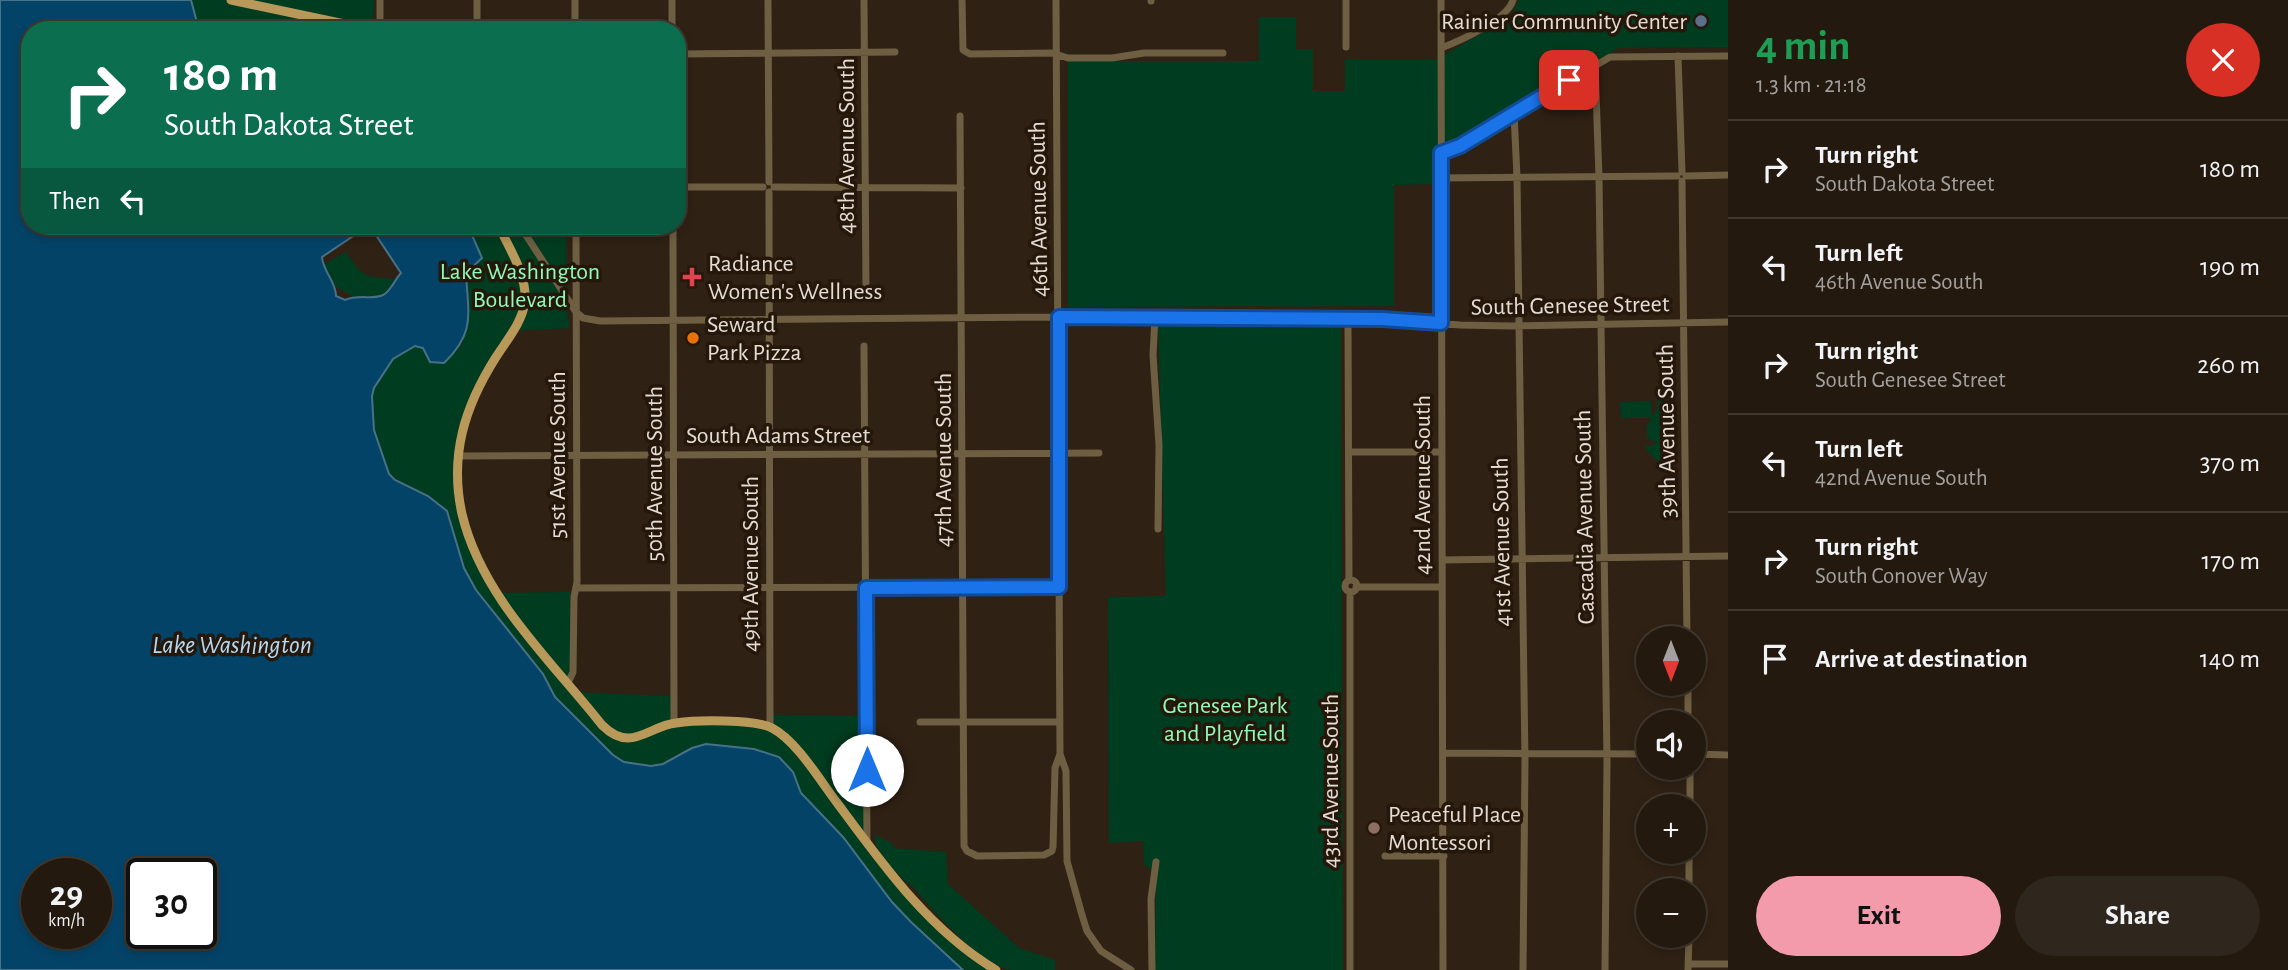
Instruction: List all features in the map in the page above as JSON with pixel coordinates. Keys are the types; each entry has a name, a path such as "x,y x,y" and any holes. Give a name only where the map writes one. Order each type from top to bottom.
{"main road":[{"path":"231,0 330,21"},
{"path":"503,235 523,280 523,310 521,318 484,375 461,430 458,481 463,514 482,569 507,608 602,725 618,735 632,738 644,736 674,723 746,722 770,726 790,742 888,870 933,921 969,953 996,970"}],"street":[{"path":"380,0 380,21"},
{"path":"477,0 477,21"},
{"path":"575,0 575,21"},
{"path":"672,0 672,21"},
{"name":"49th Avenue South","path":"768,0 770,726"},
{"name":"48th Avenue South","path":"864,0 866,292"},
{"path":"962,0 963,50 976,54 1056,54 1068,58 1112,58 1144,53 1223,53"},
{"name":"46th Avenue South","path":"1056,0 1059,722 1060,754 1066,771 1068,861 1087,931 1101,951 1131,970"},
{"path":"1346,0 1346,47"},
{"name":"42nd Avenue South","path":"1441,0 1443,970"},
{"path":"1441,48 1501,17 1511,9 1513,2"},
{"path":"686,54 895,52"},
{"name":"39th Avenue South","path":"1678,56 1688,626"},
{"path":"1441,153 1460,146 1610,57 1728,56"},
{"name":"Cascadia Avenue South","path":"1595,64 1600,177 1605,558 1605,970"},
{"name":"41st Avenue South","path":"1514,113 1524,754 1523,970"},
{"name":"47th Avenue South","path":"960,116 964,846 967,852 977,856 1044,855 1052,852 1053,847"},
{"path":"1441,178 1728,175"},
{"path":"686,187 961,188"},
{"path":"526,235 576,313"},
{"name":"51st Avenue South","path":"568,683 573,672 576,588 576,235"},
{"name":"50th Avenue South","path":"673,235 674,723"},
{"name":"South Genesee Street","path":"576,313 583,318 600,321 1155,317 1348,318 1460,326 1728,322"},
{"path":"1155,317 1153,355 1159,445 1158,529"},
{"path":"1348,318 1349,580 1354,581 1353,589 1442,587"},
{"path":"864,346 867,843"},
{"path":"1349,452 1441,452"},
{"name":"South Adams Street","path":"458,456 1099,453"},
{"path":"1442,560 1728,556"},
{"path":"576,588 1059,587"},
{"name":"43rd Avenue South","path":"1350,970 1353,589"},
{"path":"920,722 1059,722"},
{"path":"1443,753 1636,754"},
{"name":"46th Avenue South","path":"1053,847 1055,768 1060,754"},
{"path":"1706,754 1728,755"},
{"path":"1385,856 1444,856"},
{"path":"1152,970 1151,899 1156,862"},
{"path":"1689,948 1688,967 1728,964"}],"green space":[{"path":"191,0 374,0 373,21 197,21"},
{"path":"1519,0 1728,0 1728,47 1619,48 1437,151 1437,184 1394,185 1394,306 1068,307 1068,61 1259,61 1259,17 1296,17 1296,49 1313,49 1313,91 1345,91 1345,60 1436,60 1512,15"},
{"name":"Lake Washington Boulevard","path":"447,235 566,235 567,313 570,328 509,331 479,378 459,427 455,482 492,593 570,592 570,692 671,696 678,725 737,724 770,731 772,715 864,716 866,848 891,876 990,970 963,970 911,922 892,902 843,837 801,793 797,780 779,757 754,749 706,744 662,764 651,766 624,762 613,755 555,697 543,674 476,590 464,568 447,511 389,474 374,430 371,408 374,388 393,359 415,346 423,348 427,359 450,357 462,344 468,326 466,273"},
{"path":"346,252 361,272 396,279 385,294 353,297 335,286 323,265"},
{"name":"Genesee Park and Playfield","path":"1341,324 1343,970 1155,970 1156,874 1144,864 1143,841 1109,843 1108,597 1166,596 1158,325"},
{"path":"1658,384 1668,402 1669,438 1675,460 1671,463 1656,460 1644,446 1652,446 1657,442 1647,437 1650,418 1621,418 1620,402 1651,401 1652,417 1658,405 1654,392"},
{"path":"875,835 893,844 893,848 946,852 948,884 1019,948 1055,960 1055,970 1011,970 999,966 971,948 883,857 876,846"}],"water":[{"name":"Lake Washington","path":"0,0 191,0 197,21 21,21 21,235 355,235 322,257 336,296 345,300 383,295 401,273 376,235 472,235 482,258 466,273 468,322 461,342 444,363 430,362 423,348 415,346 393,359 374,388 374,430 389,474 395,480 428,496 447,511 464,568 476,590 543,674 555,697 613,755 624,762 651,766 663,764 692,748 706,744 754,749 779,757 793,772 801,793 843,837 892,902 963,970 0,970"}],"place":[{"name":"Rainier Community Center","path":"1701,21"},
{"name":"Radiance Women's Wellness","path":"692,277"},
{"name":"Seward Park Pizza","path":"693,338"},
{"name":"Peaceful Place Montessori","path":"1374,828"}],"route":[{"path":"867,770 866,588 1059,587 1059,317 1382,319 1441,323 1441,153 1460,146 1569,80"}]}
